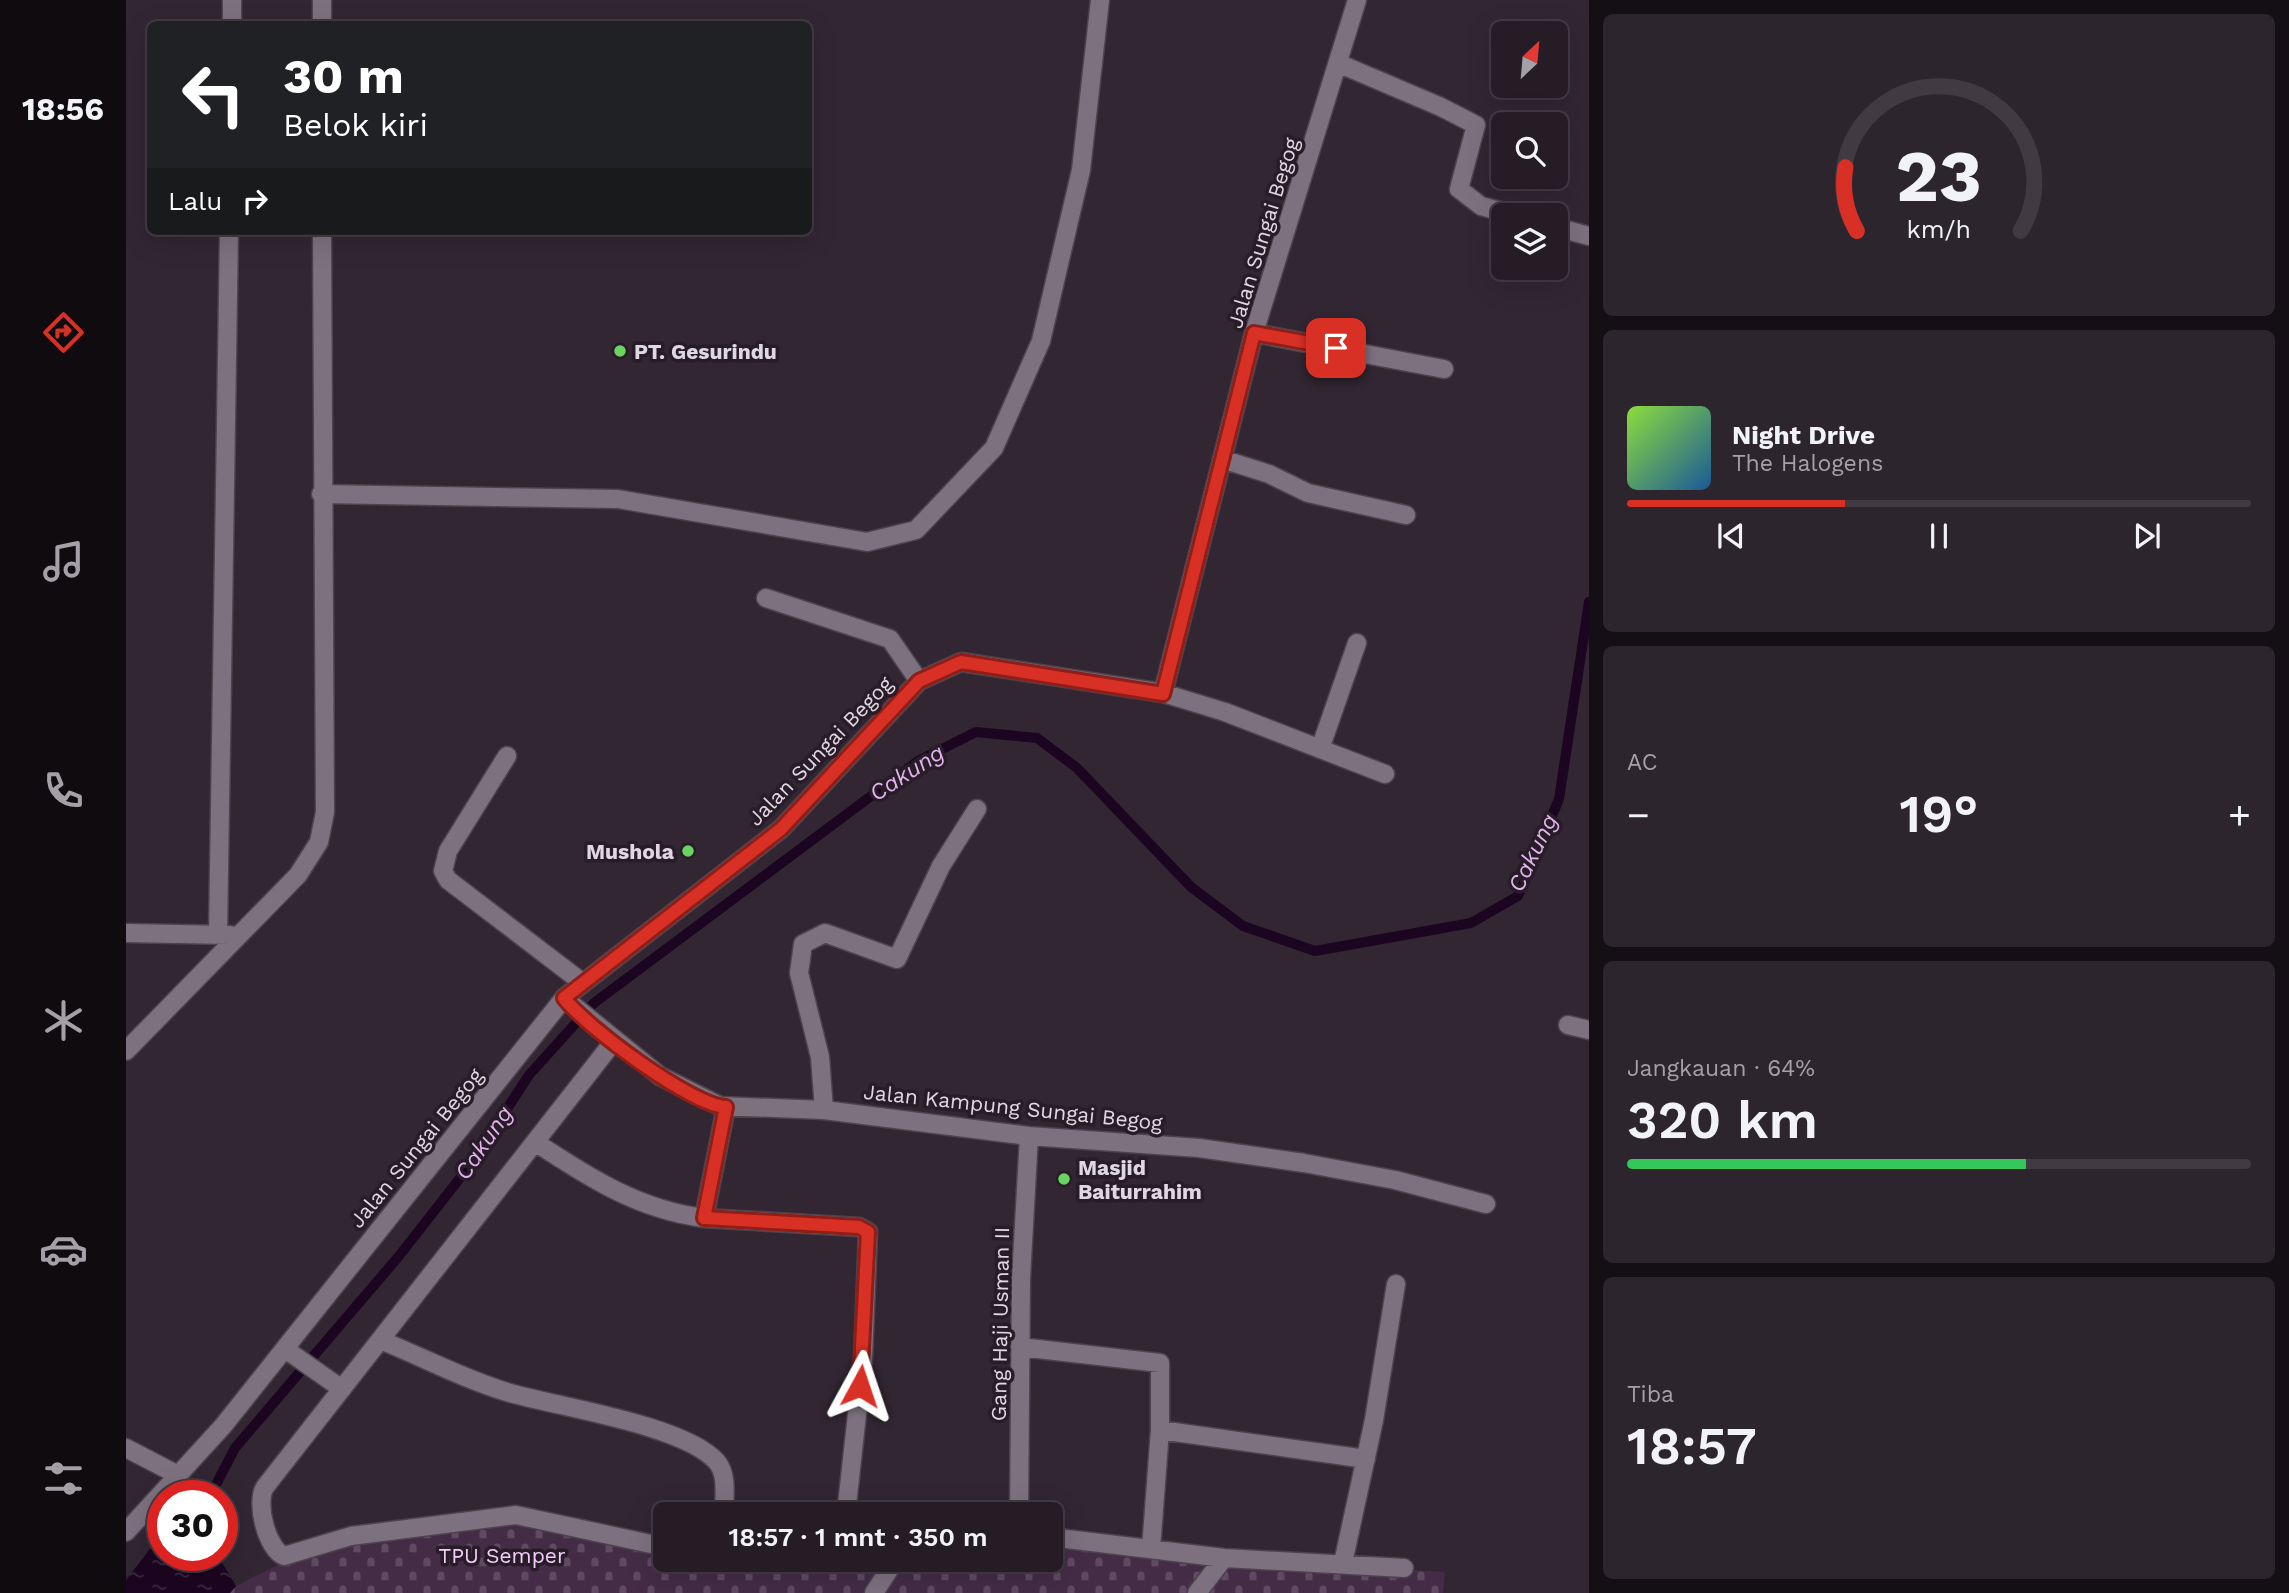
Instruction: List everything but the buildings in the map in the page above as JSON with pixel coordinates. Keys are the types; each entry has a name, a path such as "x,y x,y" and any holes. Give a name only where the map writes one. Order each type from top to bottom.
{"street":[{"path":"232,0 232,21"},
{"path":"322,0 322,21"},
{"path":"321,495 618,499 867,542 916,530 993,448 1041,341 1081,170 1100,0"},
{"name":"Jalan Sungai Begog","path":"126,1532 291,1353 583,983 781,829 919,681 961,662 1163,694 1254,333 1340,64 1357,0"},
{"path":"1340,64 1476,125 1459,189 1481,206 1491,209"},
{"path":"1568,230 1589,236"},
{"path":"218,935 229,235"},
{"path":"126,1051 298,875 319,842 325,812 321,495 322,235"},
{"path":"1254,333 1444,369"},
{"path":"1222,459 1269,474 1308,494 1406,515"},
{"path":"766,598 890,639 919,681"},
{"path":"1321,749 1357,643"},
{"path":"1163,694 1225,712 1385,774"},
{"path":"507,756 449,851 443,871 447,880 583,983"},
{"path":"824,1110 820,1057 799,973 803,944 825,933 897,959 941,866 978,809"},
{"path":"126,933 240,935"},
{"name":"Jalan Kampung Sungai Begog","path":"567,1001 609,1037 670,1082 705,1101 726,1107 824,1110 1029,1136 1199,1148 1304,1163 1395,1180 1486,1204"},
{"path":"1568,1025 1589,1030"},
{"path":"609,1037 534,1142 380,1340 337,1385 260,1496 260,1507 280,1555 289,1556 351,1536 516,1515 653,1544"},
{"path":"704,1218 726,1107"},
{"name":"Gang Haji Usman II","path":"1019,1502 1021,1278 1029,1136"},
{"path":"534,1142 581,1173 660,1210 704,1218 859,1227 868,1232 863,1360 847,1502"},
{"path":"1343,1563 1366,1459 1396,1284"},
{"path":"380,1340 509,1392 668,1435 697,1448 718,1463 724,1475 723,1502"},
{"path":"1020,1347 1160,1363 1160,1430 1151,1549"},
{"path":"291,1353 337,1385"},
{"path":"1160,1430 1366,1459"},
{"path":"126,1448 178,1475"},
{"path":"1063,1539 1224,1558 1404,1568"},
{"path":"1197,1593 1224,1558"},
{"path":"874,1593 888,1572"}],"green space":[{"name":"TPU Semper","path":"516,1515 653,1544 653,1572 1063,1572 1063,1539 1224,1558 1445,1572 1443,1593 230,1593 236,1586 304,1552"}],"water":[{"path":"147,1553 147,1571 227,1571 236,1586 230,1593 126,1593 126,1580"}],"waterway":[{"name":"Cakung","path":"218,1480 235,1448 399,1256 471,1164 529,1075 594,1003 918,761 976,732 1037,738 1077,768 1191,887 1243,926 1315,951 1471,923 1518,896 1559,799 1589,602"}],"place":[{"name":"PT. Gesurindu","path":"620,351"},
{"name":"Mushola","path":"688,851"},
{"name":"Masjid Baiturrahim","path":"1064,1179"}],"route":[{"path":"860,1386 868,1232 859,1227 704,1218 726,1107 705,1101 660,1076 603,1033 564,998 781,829 919,681 961,662 1163,694 1254,333 1336,348"}]}
